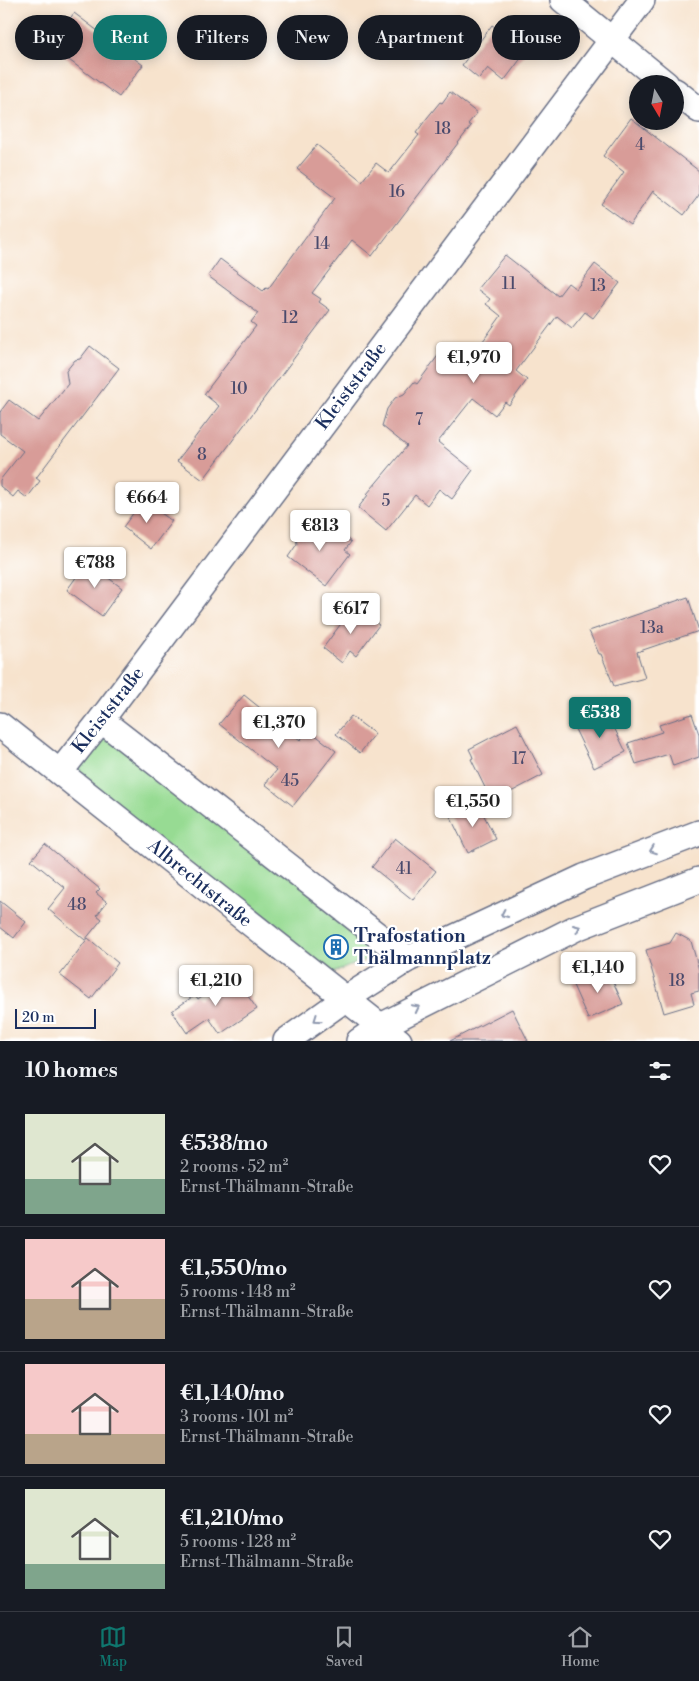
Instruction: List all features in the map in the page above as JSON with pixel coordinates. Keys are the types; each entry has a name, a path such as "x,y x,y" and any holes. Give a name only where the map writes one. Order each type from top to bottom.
{"street":[{"path":"563,0 655,75"},
{"name":"Kleiststraße","path":"60,772 102,720 642,0"},
{"path":"684,98 699,110"},
{"path":"102,720 408,959"},
{"name":"Albrechtstraße","path":"0,724 390,1033"},
{"path":"286,1041 408,959 584,876 699,833"},
{"path":"359,1041 390,1033 576,928 699,880"}],"green space":[{"path":"100,724 387,951 325,976 65,772"}],"building":[{"path":"83,20 93,27 93,60 136,60 143,65 119,97 69,60 83,60"},
{"path":"492,25 492,60 520,60 504,81 488,68 479,79 462,65 466,60 482,60 482,38"},
{"path":"450,92 477,113 468,124 471,126 372,256 352,240 312,293 321,299 319,302 330,310 203,480 177,461 219,406 204,394 256,326 251,322 258,313 208,276 220,259 263,291 266,288 268,289 335,198 297,169 317,145 362,181 376,163 389,173 419,135 416,133 427,118"},
{"path":"629,121 629,130 646,130 699,171 699,195 684,215 653,191 630,225 601,204 624,172 603,156"},
{"path":"505,255 558,296 568,283 576,289 595,264 620,283 593,318 585,312 572,328 557,316 516,371 527,380 509,405 505,402 495,415 473,398 438,442 473,470 452,499 439,489 427,505 415,495 386,531 358,508 367,494 407,446 382,426 387,409 395,398 404,394 414,382 417,384 440,353 462,370 501,316 486,304 490,299 477,289"},
{"path":"90,346 119,368 36,478 40,481 27,498 18,491 13,497 0,486 0,480 23,451 0,434 0,412 9,400 38,421 68,384 66,371 75,360 80,359"},
{"path":"143,500 172,521 151,549 123,527"},
{"path":"310,524 327,536 333,528 351,542 345,550 350,554 326,586 288,557 297,544 295,525"},
{"path":"87,562 122,588 102,616 67,590"},
{"path":"688,597 699,631 637,652 645,678 614,686 589,631"},
{"path":"354,606 379,625 356,656 350,651 342,663 323,648"},
{"path":"244,695 300,740 309,730 336,751 293,806 265,784 277,770 219,724"},
{"path":"606,711 626,752 594,768 574,727"},
{"path":"692,714 699,734 699,757 673,766 669,754 636,764 628,743 662,732 659,725"},
{"path":"351,716 375,734 360,753 336,734"},
{"path":"517,724 543,775 492,802 471,759 473,758 469,749"},
{"path":"477,802 496,839 468,853 450,816"},
{"path":"395,838 436,871 413,900 372,867"},
{"path":"45,844 100,889 96,893 107,902 97,915 102,919 85,940 48,909 65,888 31,860"},
{"path":"0,901 26,922 14,938 0,927"},
{"path":"676,933 691,941 699,970 699,991 691,993 694,1004 664,1013 646,950 670,943"},
{"path":"88,938 118,963 91,999 60,975"},
{"path":"607,968 623,1004 588,1019 572,983"},
{"path":"234,976 257,1009 220,1034 209,1018 187,1033 172,1011 195,995 198,999 222,981 225,983"},
{"path":"512,1009 528,1041 450,1041"}],"place":[{"name":"Trafostation Thälmannplatz","path":"336,947"}]}
